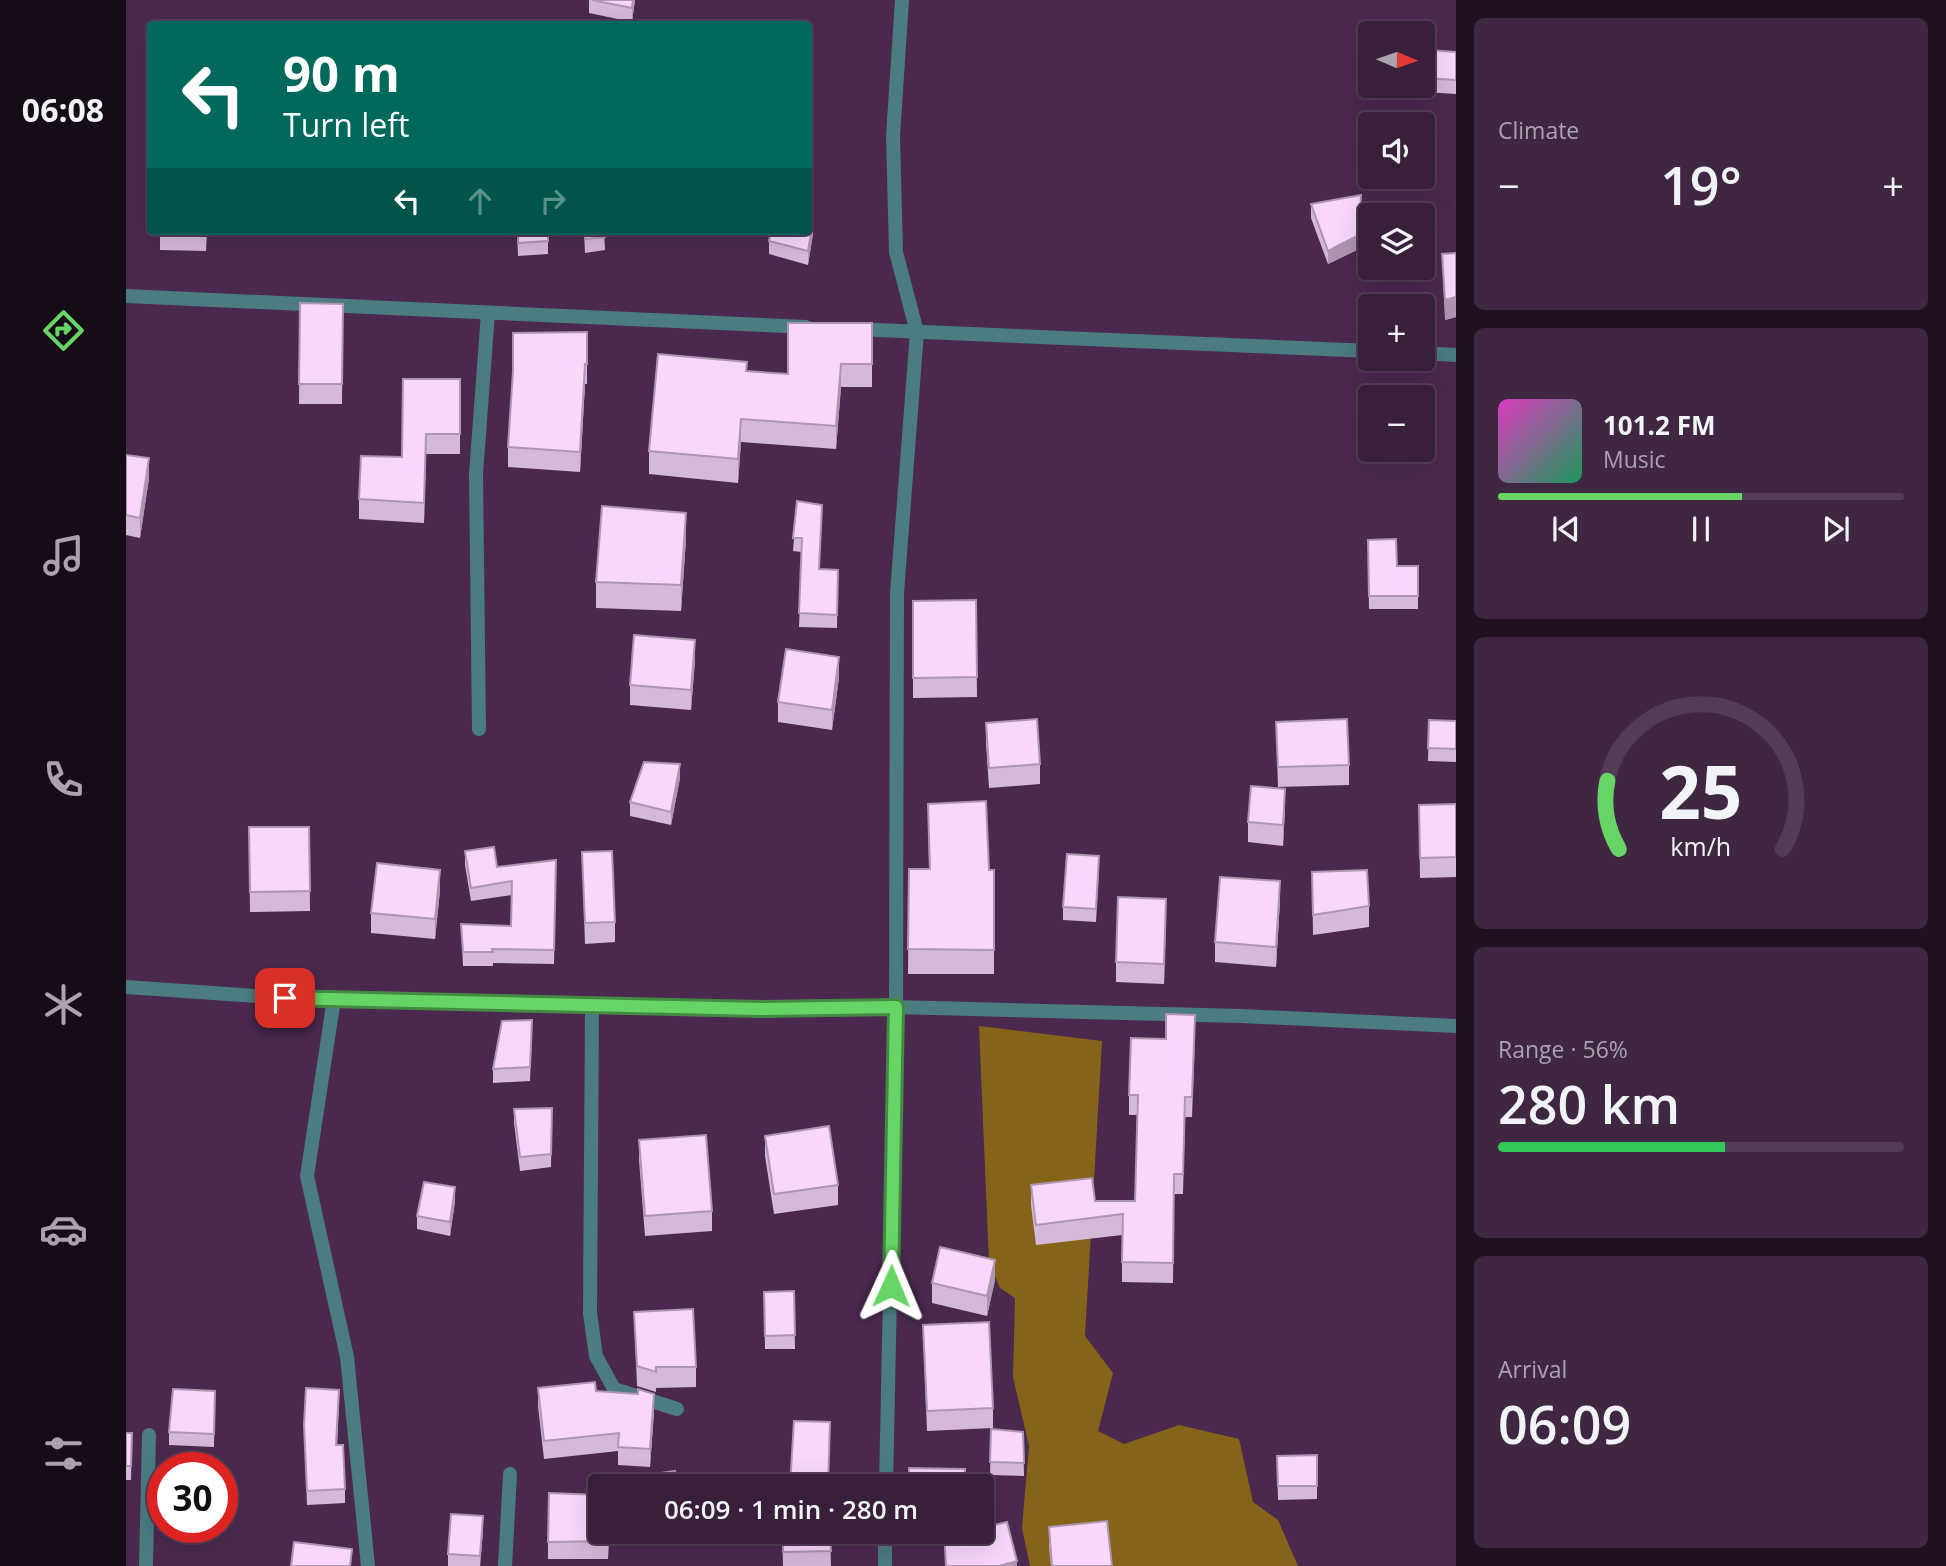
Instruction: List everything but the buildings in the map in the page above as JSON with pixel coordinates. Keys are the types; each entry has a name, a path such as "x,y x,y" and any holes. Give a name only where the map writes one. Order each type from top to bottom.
{"street":[{"path":"886,1474 896,1007 897,593 917,332 896,252 893,136 902,0"},
{"path":"126,296 1358,350"},
{"path":"479,729 476,474 488,313"},
{"path":"1435,354 1456,355"},
{"path":"126,987 285,998 761,1009 896,1007 1241,1016 1456,1026"},
{"path":"334,999 307,1176 347,1357 368,1566"},
{"path":"592,1005 590,1313 596,1356 614,1389 677,1409"},
{"path":"146,1566 149,1435"},
{"path":"505,1566 510,1474"},
{"path":"885,1566 886,1544"}],"shaded area":[{"path":"979,1026 1102,1041 1085,1336 1113,1373 1098,1431 1124,1444 1179,1425 1239,1439 1253,1502 1278,1520 1298,1566 1030,1566 1022,1528 1029,1446 1013,1377 1015,1298 1000,1288 989,1262"}],"route":[{"path":"285,998 761,1009 896,1007 891,1286"}]}
